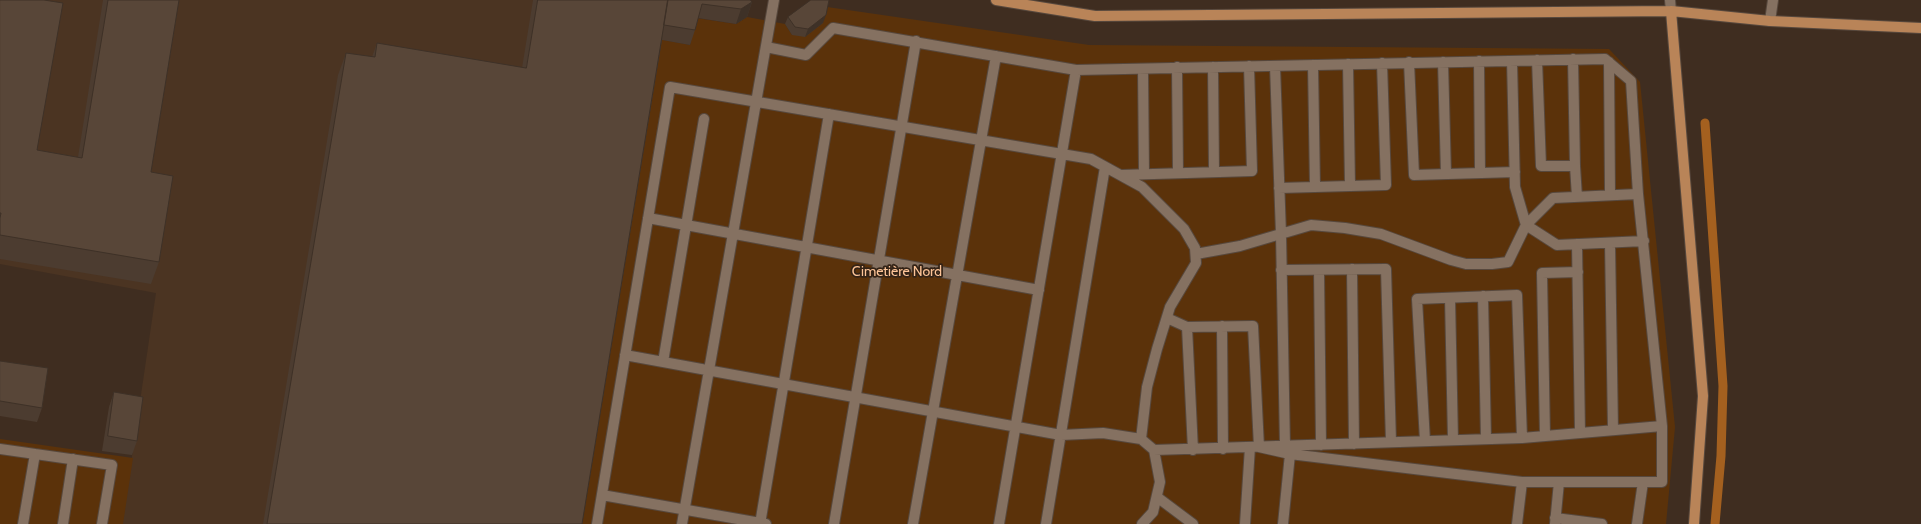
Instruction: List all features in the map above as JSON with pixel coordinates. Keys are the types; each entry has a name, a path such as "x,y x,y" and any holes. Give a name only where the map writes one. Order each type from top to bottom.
{"main road":[{"path":"996,0 1094,16 1671,11 1770,21 1921,28"},
{"path":"1671,11 1703,396 1694,524"}],"street":[{"path":"682,524 774,0"},
{"path":"1670,0 1671,11"},
{"path":"1770,21 1773,0"},
{"path":"766,47 806,55 833,28 916,41 1076,70 1604,59 1631,81 1638,194 1662,426 1662,482 1522,482 1255,447 1154,450"},
{"path":"834,524 916,41"},
{"path":"913,524 996,56"},
{"path":"1573,59 1577,197"},
{"path":"1512,60 1515,187 1526,225 1557,245 1644,241"},
{"path":"1537,60 1541,166 1575,166"},
{"path":"1479,61 1480,173"},
{"path":"1409,62 1414,175 1515,172"},
{"path":"1443,62 1446,174"},
{"path":"1609,62 1610,195"},
{"path":"1279,188 1386,184 1382,63"},
{"path":"1348,64 1350,186"},
{"path":"1313,65 1315,187"},
{"path":"1120,175 1252,171 1249,66"},
{"path":"1275,66 1287,450 1283,524"},
{"path":"1213,67 1214,172"},
{"path":"1177,68 1178,173"},
{"path":"1142,69 1144,174"},
{"path":"999,524 1076,70"},
{"path":"597,524 670,87 1091,159 1142,187 1184,229 1195,248 1196,263 1170,307 1147,387 1142,439"},
{"path":"602,495 762,524 783,384 829,114"},
{"path":"663,362 704,119"},
{"path":"1046,524 1106,167"},
{"path":"1196,254 1240,246 1311,225 1345,228 1381,234 1450,260 1466,264 1492,264 1508,262 1526,225 1553,198 1638,194"},
{"path":"648,218 1039,290"},
{"path":"1610,243 1613,430"},
{"path":"1577,244 1580,433"},
{"path":"1352,269 1354,444"},
{"path":"1281,270 1386,269 1390,442"},
{"path":"1319,270 1321,445"},
{"path":"1545,436 1542,273 1578,272"},
{"path":"1425,441 1417,299 1483,296 1517,295 1522,438"},
{"path":"1483,296 1486,439"},
{"path":"1450,298 1453,440"},
{"path":"1167,318 1187,327 1254,326 1255,447 1245,524"},
{"path":"1222,326 1223,449"},
{"path":"1187,327 1193,450"},
{"path":"625,355 1062,435 1103,433 1142,439 1154,450 1160,482 1153,512 1142,524"},
{"path":"1287,450 1321,445 1522,438 1662,426"},
{"path":"0,449 112,465 102,524"},
{"path":"23,524 34,454"},
{"path":"63,524 73,459"},
{"path":"1517,524 1522,482"},
{"path":"1559,482 1555,521 1602,524"},
{"path":"1637,524 1643,482"},
{"path":"1157,497 1193,524"}],"shaded area":[{"path":"0,0 664,0 578,524 122,524 156,293 0,264"}],"green space":[{"name":"Cimetière Nord","path":"827,7 1089,45 1609,49 1640,82 1675,427 1666,524 578,524 658,39 690,45 696,18 736,24 747,17 785,24 792,35"},
{"path":"0,439 133,458 123,524 0,524"}],"building":[{"path":"0,0 44,0 63,3 37,150 82,158 108,0 179,0 151,172 173,176 159,262 0,235"},
{"path":"538,0 668,0 582,524 267,524 346,53 375,57 377,43 526,68"},
{"path":"668,0 750,0 752,2 741,9 702,4 695,30 664,25"},
{"path":"811,0 829,0 826,15 808,29 795,27 788,17"},
{"path":"0,361 48,368 42,408 0,401"},
{"path":"114,392 143,397 137,441 108,436"}],"waterway":[{"path":"1705,123 1723,386 1721,456 1715,524"}]}
